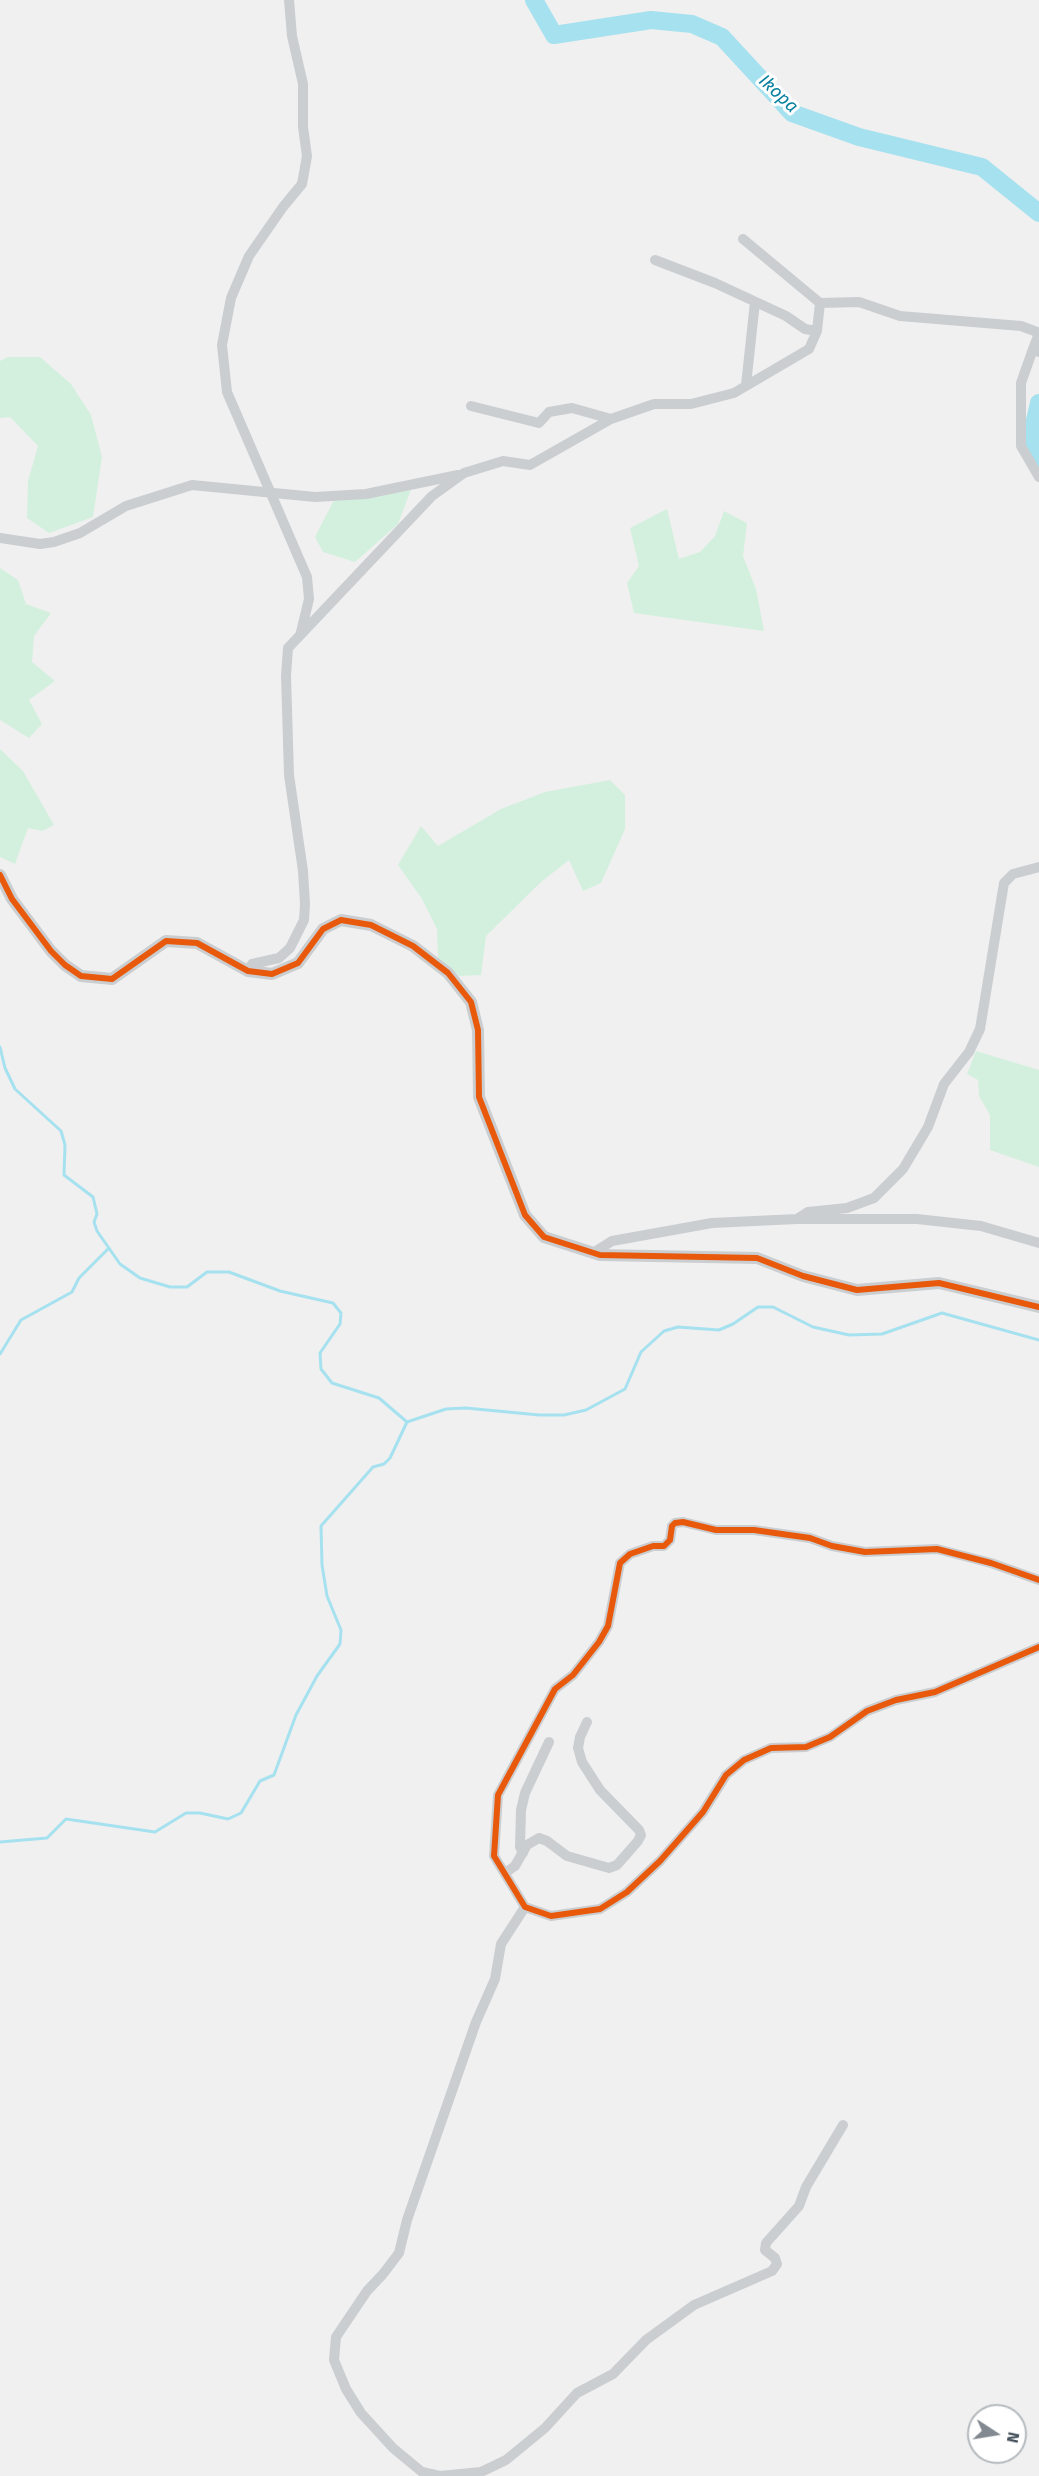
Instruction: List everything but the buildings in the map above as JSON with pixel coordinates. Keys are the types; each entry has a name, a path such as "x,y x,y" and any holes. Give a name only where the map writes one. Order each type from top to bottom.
{"street":[{"path":"289,0 292,36 303,84 303,127 307,156 302,184 249,256 231,298 222,345 227,392 307,577 309,598 301,632"},
{"path":"743,239 820,303 859,302 900,316 1022,326 1037,332 1036,351 1021,383 1021,446 1039,477"},
{"path":"655,260 786,316 805,329 817,331"},
{"path":"746,385 755,302"},
{"path":"0,538 40,544 54,542 80,533 126,506 192,485 315,497 366,494 464,474 502,461 530,465 611,419 654,404 691,404 734,393 809,349 817,331 820,303"},
{"path":"471,406 539,423 549,412 573,408 611,419"},
{"path":"248,971 252,964 279,958 290,948 304,920 303,871 289,775 286,676 288,648 432,496 464,474"},
{"path":"797,1219 808,1212 847,1208 874,1198 903,1169 928,1127 944,1084 969,1052 980,1029 1004,883 1013,874 1039,867"},
{"path":"0,875 12,899 51,951 81,976 112,979 166,941 197,943 248,971 272,974 298,963 323,929 341,920 371,925 413,946 448,973 471,1002 478,1030 479,1097 525,1215 544,1237 600,1255 757,1258 803,1276 857,1290 939,1283 1039,1307"},
{"path":"593,1253 612,1241 712,1223 797,1219 917,1220 972,1225 1039,1243"},
{"path":"1039,1580 991,1563 937,1549 865,1552 832,1546 810,1538 754,1530 716,1530 683,1522 675,1523 672,1526 670,1540 664,1546 653,1546 630,1554 620,1563 608,1626 599,1642 573,1674 555,1689 498,1796 494,1856 525,1907 551,1916 600,1908 627,1892 660,1861 703,1812 726,1775 744,1760 771,1748 806,1747 814,1744 830,1737 867,1712 896,1700 935,1692 1039,1647"},
{"path":"505,1873 514,1866 533,1840 540,1838 547,1840 567,1856 609,1868 617,1865 638,1841 641,1835 639,1830 600,1790 582,1762 578,1748 579,1737 587,1722"},
{"path":"523,1853 520,1847 521,1810 525,1793 549,1742"},
{"path":"525,1907 501,1944 495,1978 472,2033 408,2220 399,2253 367,2291 336,2337 334,2360 346,2389 361,2413 393,2448 422,2472 440,2476 484,2474 506,2460 545,2428 578,2393 613,2374 646,2340 694,2305 772,2271 777,2264 776,2258 765,2250 766,2243 799,2206 806,2187 843,2125"}],"green space":[{"path":"8,357 40,357 71,384 91,415 102,457 93,517 49,533 27,518 28,481 38,446 10,417 0,418 0,361"},
{"path":"412,487 398,524 355,562 323,552 315,537 335,498"},
{"path":"667,509 679,559 700,552 715,536 724,511 747,523 743,556 756,589 764,631 634,613 627,583 639,566 630,528"},
{"path":"0,568 18,580 26,604 51,613 34,636 32,662 55,681 29,700 42,724 29,738 0,720"},
{"path":"0,749 23,771 54,825 42,831 28,828 15,864 0,857"},
{"path":"610,780 625,795 625,829 601,883 583,891 569,860 541,882 486,936 481,975 459,976 438,958 437,929 422,899 398,865 421,826 438,846 501,809 545,792"},
{"path":"976,1051 1039,1070 1039,1167 990,1150 990,1115 979,1096 978,1080 967,1074"}],"waterway":[{"name":"Ikopa","path":"534,0 554,35 651,20 692,24 722,37 792,113 859,137 982,167 1039,213"},
{"name":"Ikopa","path":"1039,403 1030,442 1039,459"},
{"path":"0,1047 5,1068 15,1089 61,1131 65,1145 64,1175 93,1197 97,1214 94,1222 97,1231 120,1264 140,1278 170,1287 187,1287 207,1272 229,1272 280,1291 333,1303 341,1313 340,1324 320,1353 321,1369 332,1383 379,1398 407,1422"},
{"path":"0,1354 21,1320 72,1292 79,1278 109,1248"},
{"path":"0,1842 47,1838 66,1819 155,1832 186,1813 200,1813 228,1819 241,1813 260,1781 274,1775 296,1715 317,1676 340,1644 341,1630 327,1596 322,1565 321,1526 373,1467 384,1464 390,1458 407,1422 446,1409 466,1408 539,1415 564,1415 586,1410 625,1389 641,1352 664,1331 678,1327 719,1330 733,1324 758,1307 773,1307 813,1327 849,1335 882,1334 942,1313 1039,1340"}],"cycle path":[{"path":"0,875 12,899 51,951 81,976 112,979 166,941 197,943 248,971 272,974 298,963 323,929 341,920 371,925 413,946 448,973 471,1002 478,1030 479,1097 525,1215 544,1237 600,1255 757,1258 803,1276 857,1290 939,1283 1039,1307"},
{"path":"1039,1580 991,1563 937,1549 865,1552 832,1546 810,1538 754,1530 716,1530 683,1522 675,1523 672,1526 670,1540 664,1546 653,1546 630,1554 620,1563 608,1626 599,1642 573,1675 555,1689 498,1795 494,1856 525,1907 551,1916 600,1909 627,1892 660,1861 703,1812 726,1775 744,1760 771,1748 806,1747 830,1737 867,1711 896,1700 935,1692 1039,1647"}]}
